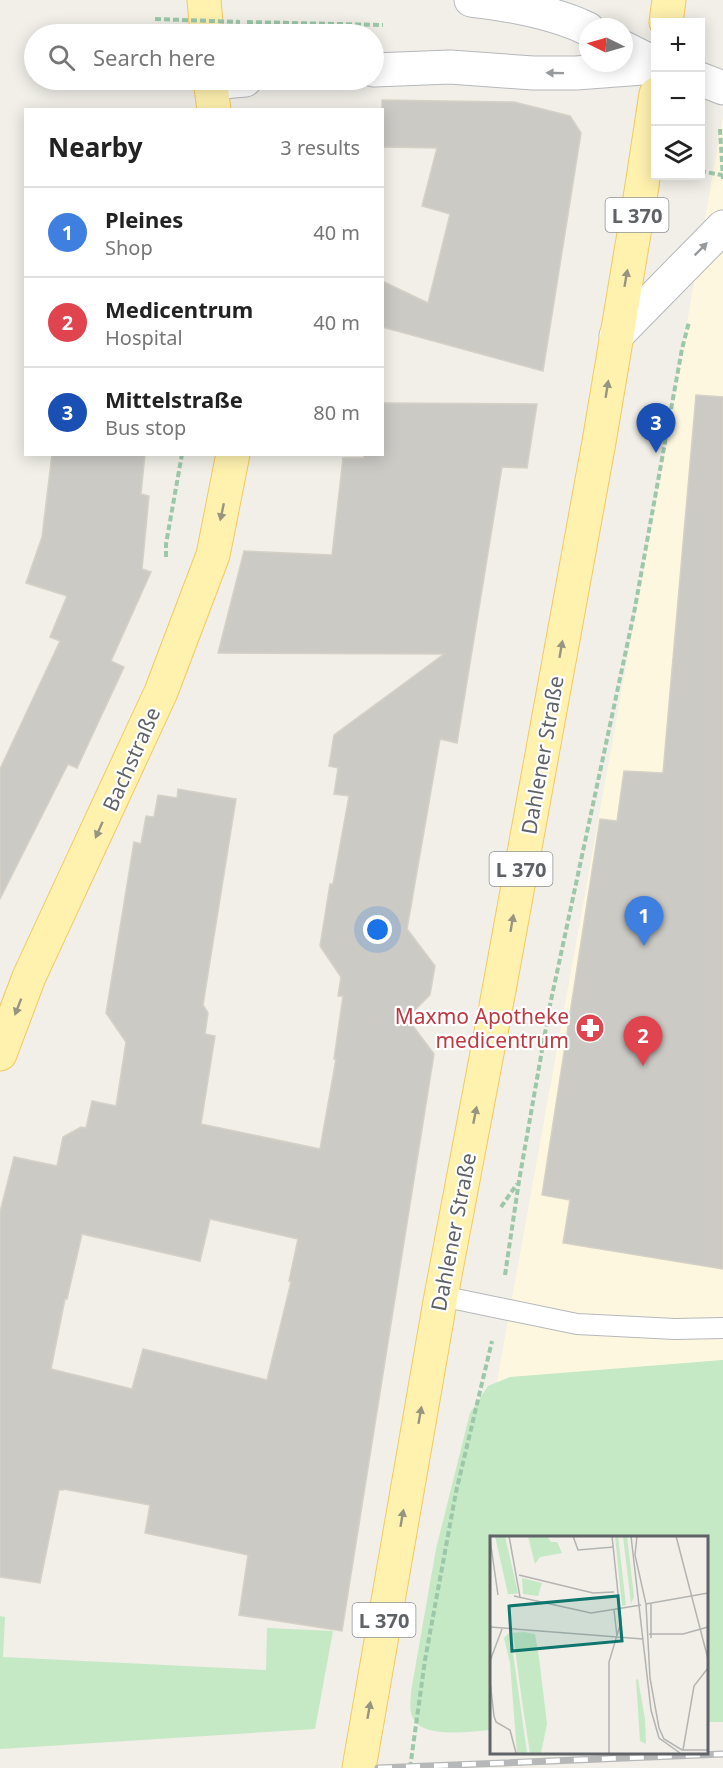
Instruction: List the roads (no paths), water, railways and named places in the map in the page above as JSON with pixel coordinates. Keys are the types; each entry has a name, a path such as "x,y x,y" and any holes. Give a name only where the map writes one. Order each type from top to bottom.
{"main road":[{"path":"204,0 206,24"},
{"path":"667,18 669,0"},
{"name":"Dahlener Straße","path":"359,1768 441,1296 500,990 599,442 651,126"},
{"name":"Bachstraße","path":"0,1054 29,978 161,692 213,555 233,456"}],"street":[{"path":"471,0 511,6 576,24"},
{"path":"633,53 651,62"},
{"path":"384,70 450,67 533,73 576,73 651,66"},
{"path":"705,81 723,88"},
{"path":"616,336 723,227"}],"lane":[{"path":"441,1296 577,1324 675,1329 723,1328"}],"railway":[{"path":"378,1768 723,1754"}],"place":[{"name":"Mittelstraße","path":"656,453"},
{"name":"Pleines","path":"644,946"},
{"name":"Maxmo Apotheke medicentrum","path":"590,1028"},
{"name":"Medicentrum","path":"643,1066"}]}
